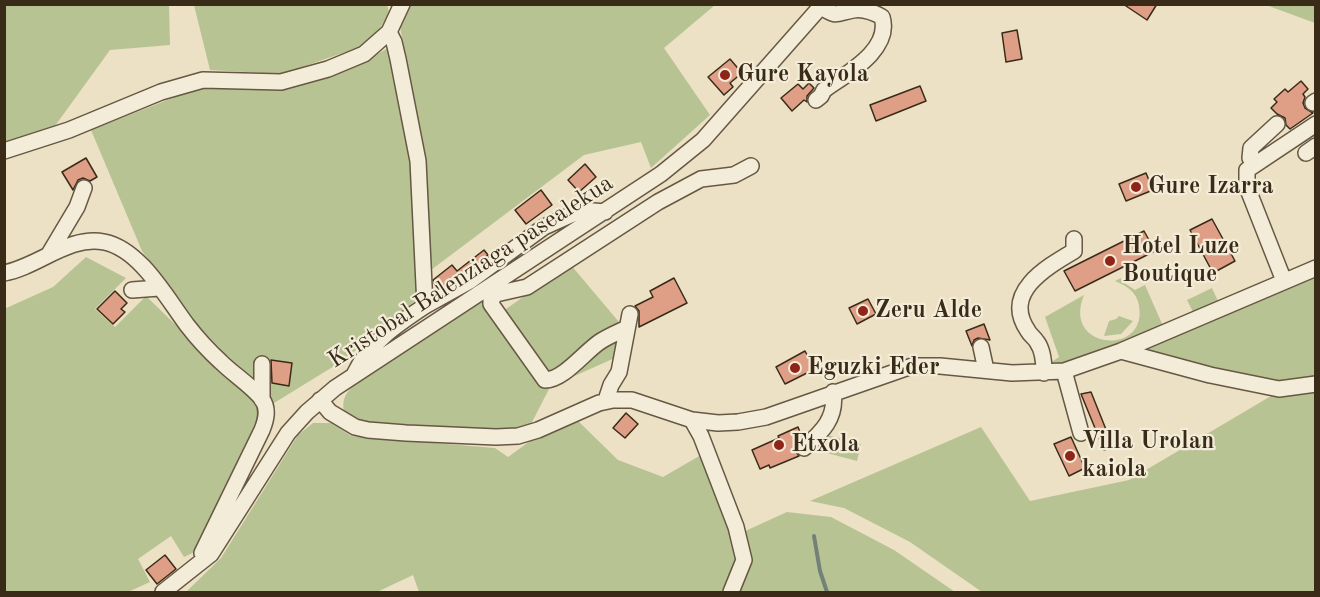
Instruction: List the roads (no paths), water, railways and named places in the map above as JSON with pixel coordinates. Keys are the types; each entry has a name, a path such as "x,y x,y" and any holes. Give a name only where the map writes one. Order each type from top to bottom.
{"street":[{"path":"4,151 69,130 160,92 203,80 281,82 328,69 364,54 389,32 402,4"},
{"path":"816,100 824,90 867,58 881,41 885,27 882,17 869,10 854,9 839,15 832,15 822,6"},
{"name":"Kristobal Balenziaga pasealekua","path":"163,592 211,554 288,433 320,400 661,174 702,140 822,6"},
{"path":"389,32 398,58 418,161 425,306"},
{"path":"1254,164 1250,158 1251,148 1277,124"},
{"path":"1284,281 1247,187 1247,170 1316,124"},
{"path":"606,400 610,385 619,372 628,321 561,374 545,381 491,304 491,300 496,294 526,287 658,202 701,179 734,175 751,166"},
{"path":"49,255 61,238 84,188"},
{"path":"353,376 375,344 404,320 470,280 544,227 582,210 605,212"},
{"path":"1044,373 1039,343 1027,331 1019,311 1019,298 1034,279 1074,251 1074,239"},
{"path":"4,273 19,270 70,246 86,242 103,242 117,246 128,253 219,361 262,400"},
{"path":"320,400 330,412 343,421 368,430 496,437 518,436 538,430 606,400 632,400 692,420 718,423 766,417 832,392 912,366 1044,373 1064,371 1121,351 1316,268"},
{"path":"132,290 159,288"},
{"path":"981,347 986,370"},
{"path":"1121,351 1209,375 1279,389 1316,384"},
{"path":"194,567 238,483 262,430 266,411 262,400 262,364"},
{"path":"1064,371 1081,433"},
{"path":"804,448 825,430 835,404 832,392"},
{"path":"692,420 701,436 736,527 744,560 731,592"}],"waterway":[{"path":"814,536 820,571 827,592"}],"place":[{"name":"Gure Kayola","path":"725,75"},
{"name":"Gure Izarra","path":"1136,187"},
{"name":"Hotel Luze Boutique","path":"1110,261"},
{"name":"Zeru Alde","path":"863,311"},
{"name":"Eguzki Eder","path":"795,368"},
{"name":"Etxola","path":"779,445"},
{"name":"Villa Urolan kaiola","path":"1070,456"}]}
